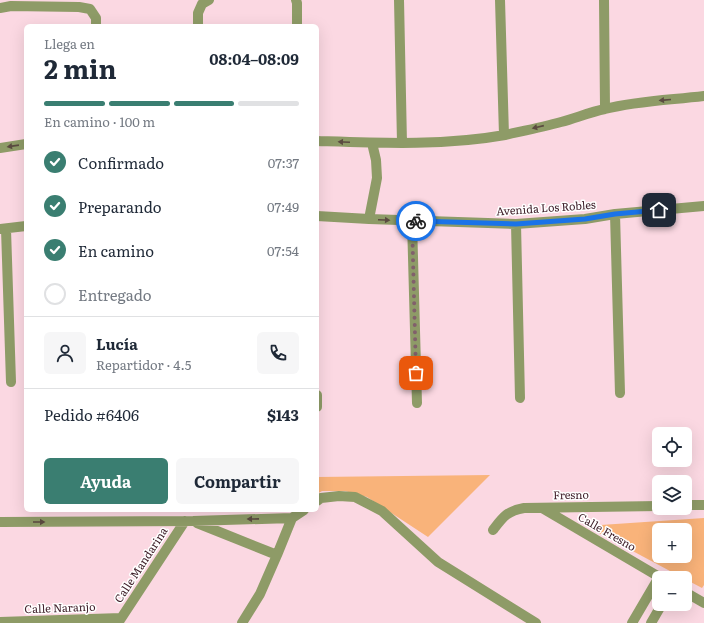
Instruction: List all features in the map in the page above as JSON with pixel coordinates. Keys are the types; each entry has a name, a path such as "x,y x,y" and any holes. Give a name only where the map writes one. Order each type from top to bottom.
{"street":[{"path":"198,24 198,13 202,4 209,0"},
{"path":"296,0 297,24"},
{"path":"399,0 402,143"},
{"path":"500,0 504,135"},
{"path":"604,0 605,108"},
{"path":"0,8 11,6 79,7 90,9 96,18 96,24"},
{"path":"319,141 402,143 459,140 504,135 560,122 605,108 704,96"},
{"path":"369,219 377,178 376,160 372,143"},
{"path":"0,148 24,144"},
{"name":"Avenida Los Robles","path":"319,216 516,224 585,219 615,214 704,206"},
{"path":"615,214 620,394"},
{"path":"412,221 417,403"},
{"path":"516,224 520,398"},
{"path":"11,382 3,229 24,226"},
{"path":"319,500 339,496 355,497 382,511 438,562 536,623"},
{"path":"692,505 704,505"},
{"name":"Fresno","path":"492,530 504,515 515,509 652,506"},
{"name":"Calle Fresno","path":"541,508 652,573"},
{"path":"0,522 189,521 292,518 301,512"},
{"path":"242,623 260,594 292,518"},
{"path":"189,521 277,555"},
{"name":"Calle Mandarina","path":"120,621 189,521"},
{"path":"632,623 652,591"},
{"path":"692,596 704,603"},
{"path":"651,623 658,611"},
{"name":"Calle Naranjo","path":"0,622 120,621"}],"shaded area":[{"path":"490,475 428,537 367,497 345,491 322,491 319,493 319,477"},
{"path":"704,518 704,585 702,588 692,583 692,571 670,571 655,563 692,563 692,523 652,523 652,561 586,526"}],"way so far":[{"path":"416,221 412,221 416,373"}],"route":[{"path":"416,221 516,224 585,219 615,214 659,210"}]}
